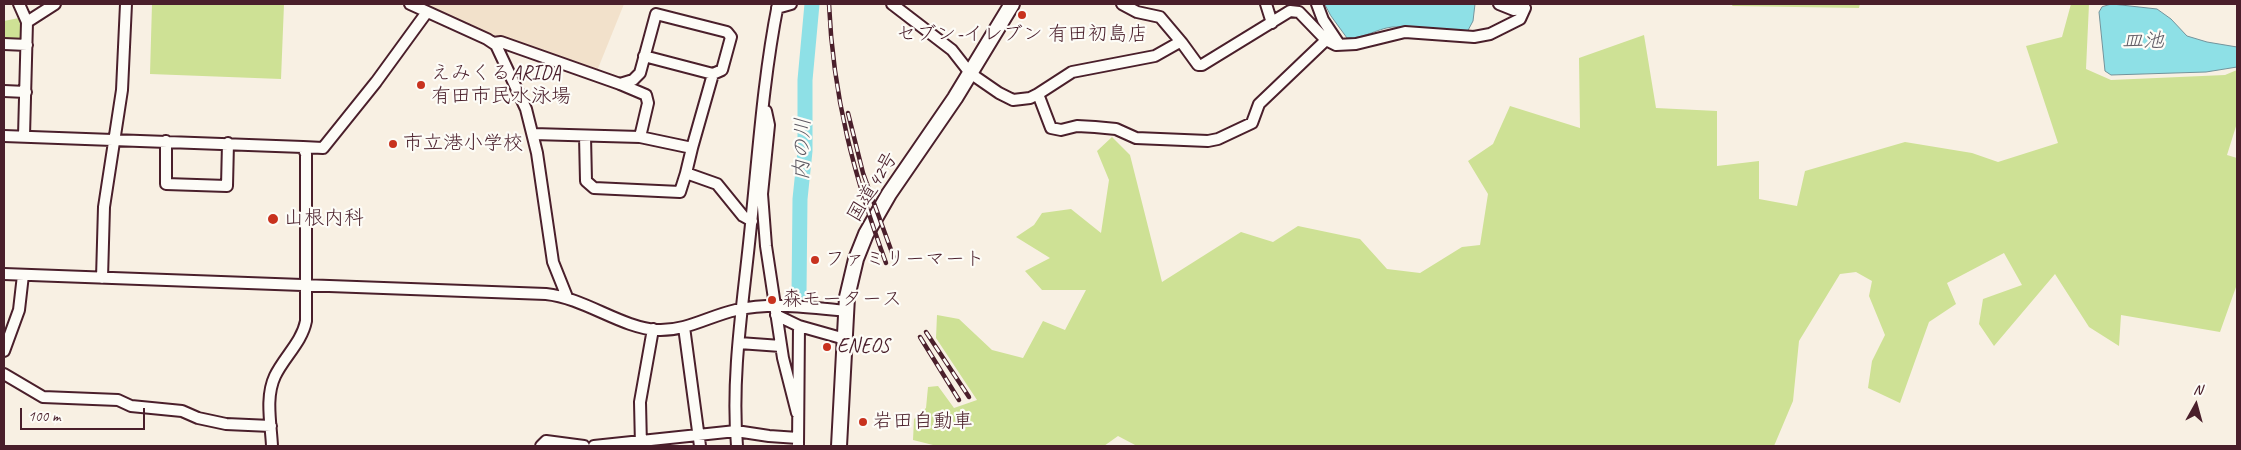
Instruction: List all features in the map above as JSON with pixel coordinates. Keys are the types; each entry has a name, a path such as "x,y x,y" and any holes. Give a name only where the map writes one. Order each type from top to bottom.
{"highway":[{"name":"国道42号","path":"839,446 846,311 850,281 866,234 889,194 970,73 1012,4"}],"street":[{"path":"19,4 27,22 24,136"},
{"path":"27,22 54,4"},
{"path":"102,278 104,207 122,90 126,4"},
{"path":"410,4 493,43 501,42 643,93 648,103 640,137"},
{"path":"737,446 735,402 739,343 764,100 777,6 791,4"},
{"path":"892,4 952,50 970,73 999,94 1013,100 1030,98 1072,72 1156,56 1178,43 1182,43"},
{"path":"1122,4 1137,12 1160,17 1198,65 1202,65 1290,11 1299,12 1326,40 1341,46 1405,32 1474,37 1490,34 1520,19 1525,8 1514,10 1499,4"},
{"path":"1266,4 1272,23"},
{"path":"1316,4 1323,20 1341,46"},
{"path":"4,136 323,148 376,82 427,12"},
{"path":"620,84 637,77 656,14 727,32 731,37 722,70 713,74 644,56"},
{"path":"1038,94 1046,118 1052,128 1057,130 1086,126 1116,129 1136,138 1213,140 1252,123 1259,104 1326,40"},
{"path":"493,43 520,94 533,134 553,262 567,297"},
{"path":"4,44 27,45"},
{"path":"585,136 586,181 594,188 680,192 713,74"},
{"path":"4,91 26,92"},
{"path":"764,100 769,125 762,189 763,209 775,311 781,346 797,413"},
{"path":"533,134 640,137 692,148"},
{"path":"166,141 166,184 192,185 227,186 228,143"},
{"path":"272,446 270,404 272,384 304,328 306,285 306,154 302,147"},
{"path":"686,173 717,184 743,216 752,221"},
{"path":"4,274 546,294 567,297 653,329 684,328 743,309 846,311"},
{"path":"4,351 19,310 23,275"},
{"path":"775,311 800,326 845,339"},
{"path":"594,446 642,445 698,435 736,432 798,442 800,326"},
{"path":"684,328 700,446"},
{"path":"642,445 640,402 653,329"},
{"path":"739,343 781,346"},
{"path":"4,374 43,397 118,400 132,406 182,411 198,418 226,424 271,426"},
{"path":"541,446 546,441 584,446"}],"shaded area":[{"path":"423,4 624,4 597,71 491,34"}],"green space":[{"path":"152,4 284,4 281,79 150,74"},
{"path":"1733,4 1860,4 1859,8 1732,6"},
{"path":"2071,4 2089,4 2086,69 2111,80 2225,75 2237,70 2237,123 2227,155 2237,158 2237,288 2220,332 2121,315 2119,346 2089,327 2055,274 1994,346 1979,324 1983,299 2022,285 2004,253 1947,283 1956,304 1929,322 1900,403 1868,388 1872,361 1885,335 1869,296 1872,281 1856,272 1840,274 1799,341 1793,401 1774,446 1137,446 1118,436 1104,446 937,446 913,440 914,419 926,408 928,387 938,386 954,408 977,400 936,338 937,315 959,319 992,350 1023,358 1043,321 1065,330 1086,290 1042,290 1025,271 1050,258 1016,237 1034,225 1042,213 1071,209 1101,233 1109,180 1097,151 1112,137 1130,155 1162,282 1241,232 1273,242 1298,226 1360,239 1387,269 1420,273 1462,247 1480,245 1488,194 1468,161 1493,144 1510,106 1580,128 1579,58 1644,35 1656,108 1717,111 1717,166 1759,161 1759,199 1797,206 1805,171 1905,142 1972,153 1998,162 2058,143 2026,46 2062,37"},
{"path":"19,18 22,30 18,41 4,40 4,21"}],"water":[{"path":"1325,4 1475,4 1473,21 1466,34 1429,28 1392,27 1359,37 1347,38"},
{"name":"皿池","path":"2112,4 2157,9 2171,19 2187,36 2207,42 2237,47 2237,67 2206,72 2111,75 2105,71 2099,12 2102,7"}],"waterway":[{"name":"内の川","path":"799,293 800,199 805,151 805,80 812,4"}],"railway":[{"path":"829,4 835,71 847,136 864,199 886,263"},
{"path":"848,113 863,173 894,258"},
{"path":"926,332 969,397"},
{"path":"920,337 959,400"}],"place":[{"name":"セブン-イレブン 有田初島店","path":"1022,15"},
{"name":"えみくるARIDA 有田市民水泳場","path":"421,85"},
{"name":"市立港小学校","path":"393,144"},
{"name":"山根内科","path":"273,219"},
{"name":"ファミリーマート","path":"815,260"},
{"name":"森モータース","path":"772,300"},
{"name":"ENEOS","path":"827,347"},
{"name":"岩田自動車","path":"863,422"}]}
